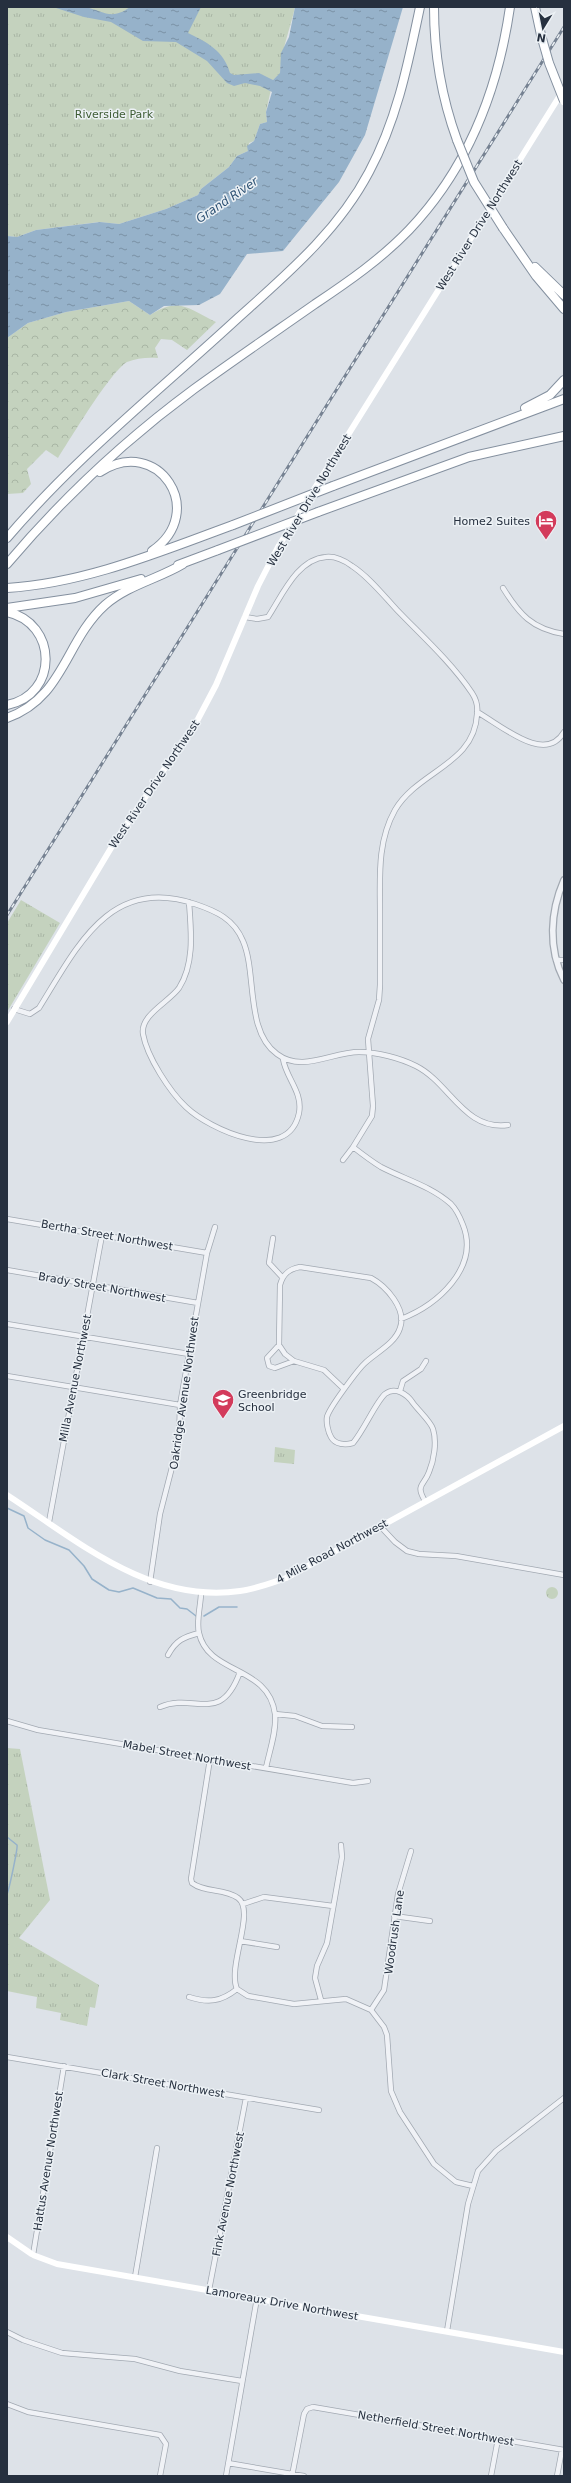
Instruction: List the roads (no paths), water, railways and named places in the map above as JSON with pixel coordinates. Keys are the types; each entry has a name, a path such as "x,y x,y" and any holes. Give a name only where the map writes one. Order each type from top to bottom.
{"highway":[{"path":"7,538 78,463 294,268 334,224 352,200 382,145 406,74 420,7"},
{"path":"434,7 434,35 440,80 457,140 474,182 519,251 564,309"},
{"path":"7,564 86,480 151,422 194,389 351,280 409,230 446,185 475,134 499,68 510,7"},
{"path":"535,7 549,63 564,101"},
{"path":"519,251 564,295"},
{"path":"469,434 542,400 553,393 564,380"},
{"path":"8,588 58,581 130,562 233,525 564,399"},
{"path":"7,608 48,603 104,590 183,564 318,512 469,457 564,436"},
{"path":"86,480 112,465 128,461 151,466 171,484 177,510 170,534 162,544 130,562"},
{"path":"7,718 30,708 50,690 92,621 105,606 130,588 166,574 183,564"},
{"path":"7,612 24,618 35,628 43,641 46,657 45,671 34,691 20,701 7,705"}],"main road":[{"name":"West River Drive Northwest","path":"7,1022 114,843 197,721 216,685 245,617 278,547 564,89"},
{"name":"4 Mile Road Northwest","path":"7,1495 113,1564 150,1582 177,1590 202,1593 241,1591 286,1578 564,1426"},
{"name":"Lamoreaux Drive Northwest","path":"7,2237 33,2255 57,2264 564,2352"}],"street":[{"path":"245,617 256,620 268,617 298,572 312,560 328,556 345,561 366,578 450,665 473,694 477,712 472,738 463,752 415,786 404,797 395,810 383,837 380,871 379,1000 368,1039 372,1086 372,1116 343,1160"},
{"path":"503,588 530,622 544,629 564,634"},
{"path":"477,712 533,744 551,746 557,742 564,732"},
{"path":"564,880 554,915 553,943 556,960 564,980"},
{"path":"14,1009 30,1014 39,1008 77,946 98,922 114,909 143,898 160,897 189,902 214,910 235,927 247,951 256,1018 262,1034 275,1053 283,1059 303,1062 344,1054 368,1053 395,1058 416,1066 433,1077 474,1119 498,1126 508,1125"},
{"path":"189,902 190,958 180,986 148,1019 143,1034 150,1054 168,1084 187,1108 217,1129 258,1140 272,1139 289,1130 299,1112 299,1099 295,1085 284,1069 283,1059"},
{"path":"556,960 564,960"},
{"path":"353,1147 380,1166 427,1188 451,1204 459,1214 465,1230 467,1244 465,1258 455,1281 430,1304 416,1314 401,1319"},
{"name":"Bertha Street Northwest","path":"7,1219 207,1253"},
{"name":"Oakridge Avenue Northwest","path":"150,1582 160,1514 179,1440 180,1405 207,1253 214,1227"},
{"name":"Milla Avenue Northwest","path":"48,1522 102,1235"},
{"path":"273,1238 268,1263 282,1277 279,1345 285,1354 294,1361 324,1370 344,1389"},
{"path":"282,1277 293,1268 300,1267 371,1278 382,1284 387,1290 397,1306 401,1319 400,1328 392,1340 364,1364 344,1389 327,1416 331,1438 346,1445 353,1443 362,1432 385,1394 400,1391"},
{"name":"Brady Street Northwest","path":"7,1270 198,1303"},
{"path":"7,1324 189,1354"},
{"path":"279,1345 268,1358 269,1366 274,1368 294,1361"},
{"path":"400,1391 403,1380 421,1369 426,1361"},
{"path":"7,1376 180,1405"},
{"path":"400,1391 412,1401 420,1414 433,1428 434,1452 429,1473 421,1483 420,1492 425,1501"},
{"path":"380,1526 395,1542 407,1551 419,1554 456,1556 564,1575"},
{"path":"202,1593 199,1632 213,1655 240,1672 253,1677 266,1690 275,1714 266,1768"},
{"path":"168,1654 173,1645 182,1638 199,1632"},
{"path":"160,1707 177,1702 202,1705 218,1702 232,1689 240,1672"},
{"path":"275,1714 295,1716 322,1726 352,1727"},
{"name":"Mabel Street Northwest","path":"7,1721 38,1730 353,1783 368,1781"},
{"path":"210,1759 192,1883 197,1887 234,1895 243,1904 244,1916 234,1972 237,1989 248,1996 280,2002 306,2004 321,2000 346,1999 371,2010 384,2027 387,2035 391,2091 400,2112 434,2164 456,2182 473,2186"},
{"path":"321,2000 315,1978 327,1943 342,1857 341,1845"},
{"name":"Woodrush Lane","path":"371,2010 380,1999 386,1985 394,1916 401,1882 411,1851"},
{"path":"243,1904 264,1897 333,1906"},
{"path":"394,1916 430,1920"},
{"path":"240,1941 277,1947"},
{"path":"190,1997 208,2001 217,2001 237,1989"},
{"name":"Clark Street Northwest","path":"7,2057 319,2110"},
{"name":"Hattus Avenue Northwest","path":"33,2255 64,2066"},
{"name":"Fink Avenue Northwest","path":"210,2290 246,2098"},
{"path":"447,2331 473,2186 478,2171 496,2151 564,2098"},
{"path":"135,2277 157,2148"},
{"path":"226,2476 257,2298"},
{"path":"7,2332 23,2340 62,2353 135,2359 180,2371 242,2381"},
{"path":"7,2404 28,2412 160,2435 166,2444 160,2476"},
{"name":"Netherfield Street Northwest","path":"292,2475 304,2414 307,2409 316,2408 563,2450"},
{"path":"491,2476 498,2439"},
{"path":"557,2476 563,2450"},
{"path":"228,2463 304,2476"}],"water":[{"name":"Grand River","path":"81,6 112,14 118,13 130,7 201,7 188,33 214,48 224,59 230,73 234,75 259,73 273,80 280,73 281,53 289,37 295,7 403,7 365,135 339,182 283,251 247,254 220,294 199,305 164,306 150,315 129,301 66,312 28,323 7,338 7,236 17,237 36,230 100,222 119,224 166,209 198,195 201,189 229,167 237,156 248,151 247,146 254,141 260,124 267,122 266,112 272,92 260,86 245,83 234,86 227,83 207,61 176,42 143,41 111,22 84,17 53,7"}],"waterway":[{"path":"7,1508 24,1516 28,1528 45,1540 69,1550 84,1566 92,1579 109,1590 119,1592 133,1588 157,1598 171,1599 180,1608 187,1609 196,1616"},
{"path":"204,1616 219,1607 237,1607"},
{"path":"7,1837 17,1845 7,1894"}],"railway":[{"path":"7,915 564,27"}],"place":[{"name":"Home2 Suites","path":"546,540"},
{"name":"Greenbridge School","path":"223,1420"}],"park label":[{"name":"Riverside Park","path":"114,114"}]}
